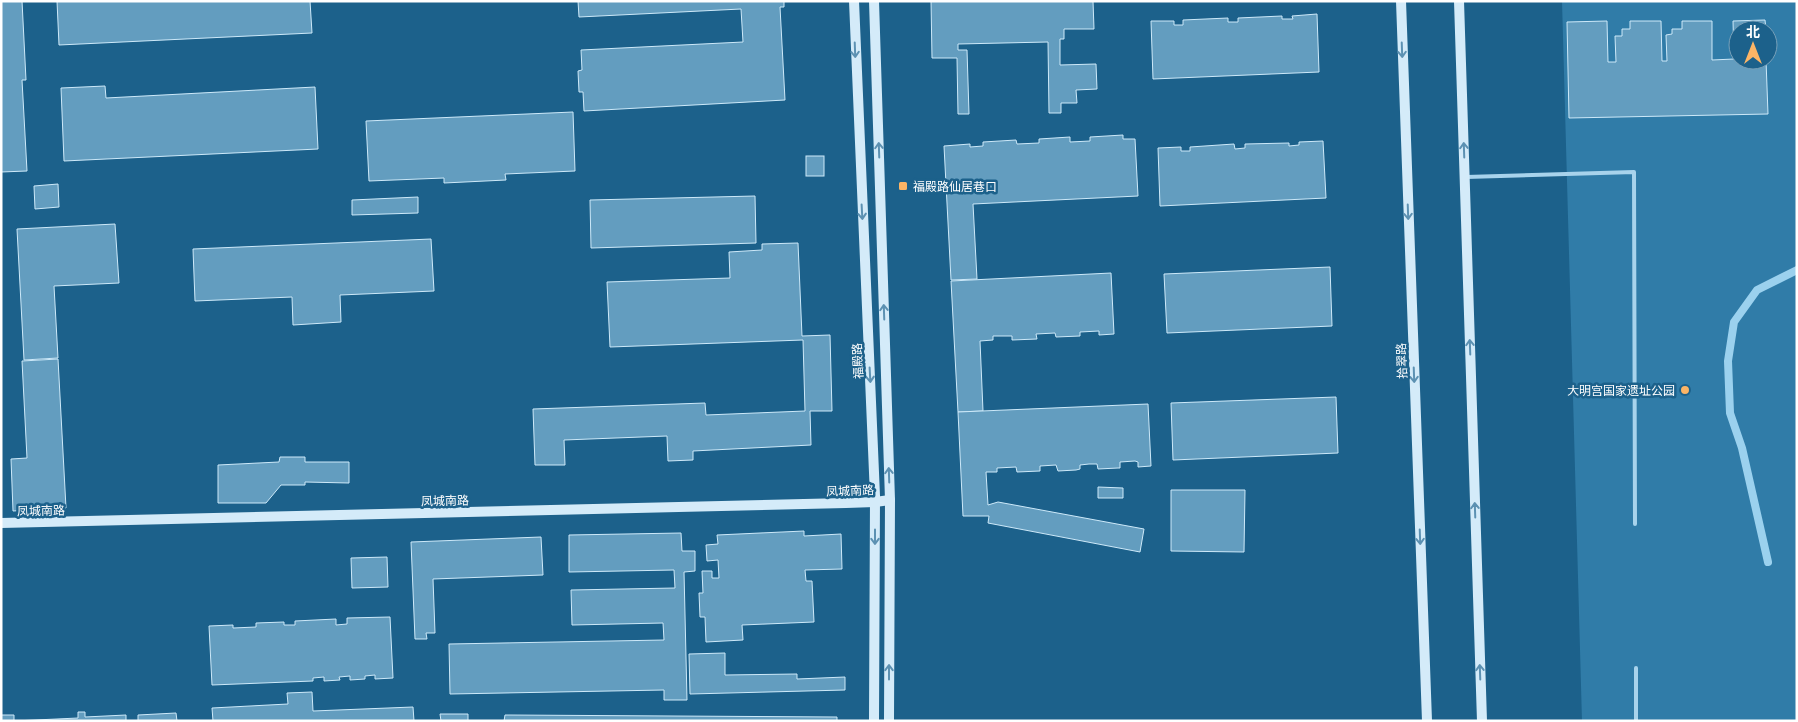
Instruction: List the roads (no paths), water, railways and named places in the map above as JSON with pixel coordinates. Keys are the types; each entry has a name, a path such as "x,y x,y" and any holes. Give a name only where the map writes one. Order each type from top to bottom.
{"street":[{"name":"福殿路","path":"854,1 875,502 874,721"},
{"path":"874,1 890,500 889,721"},
{"name":"拾翠路","path":"1400,1 1427,721"},
{"path":"1459,1 1482,721"},
{"name":"凤城南路","path":"1,523 875,502 890,500"}],"lane":[{"path":"1465,177 1634,172 1635,524"},
{"path":"1636,668 1636,721"}],"waterway":[{"path":"1768,562 1742,448 1730,413 1728,361 1734,322 1757,290 1797,270"}],"place":[{"name":"福殿路仙居巷口","path":"903,186"},
{"name":"大明宫国家遗址公园","path":"1685,390"}]}
